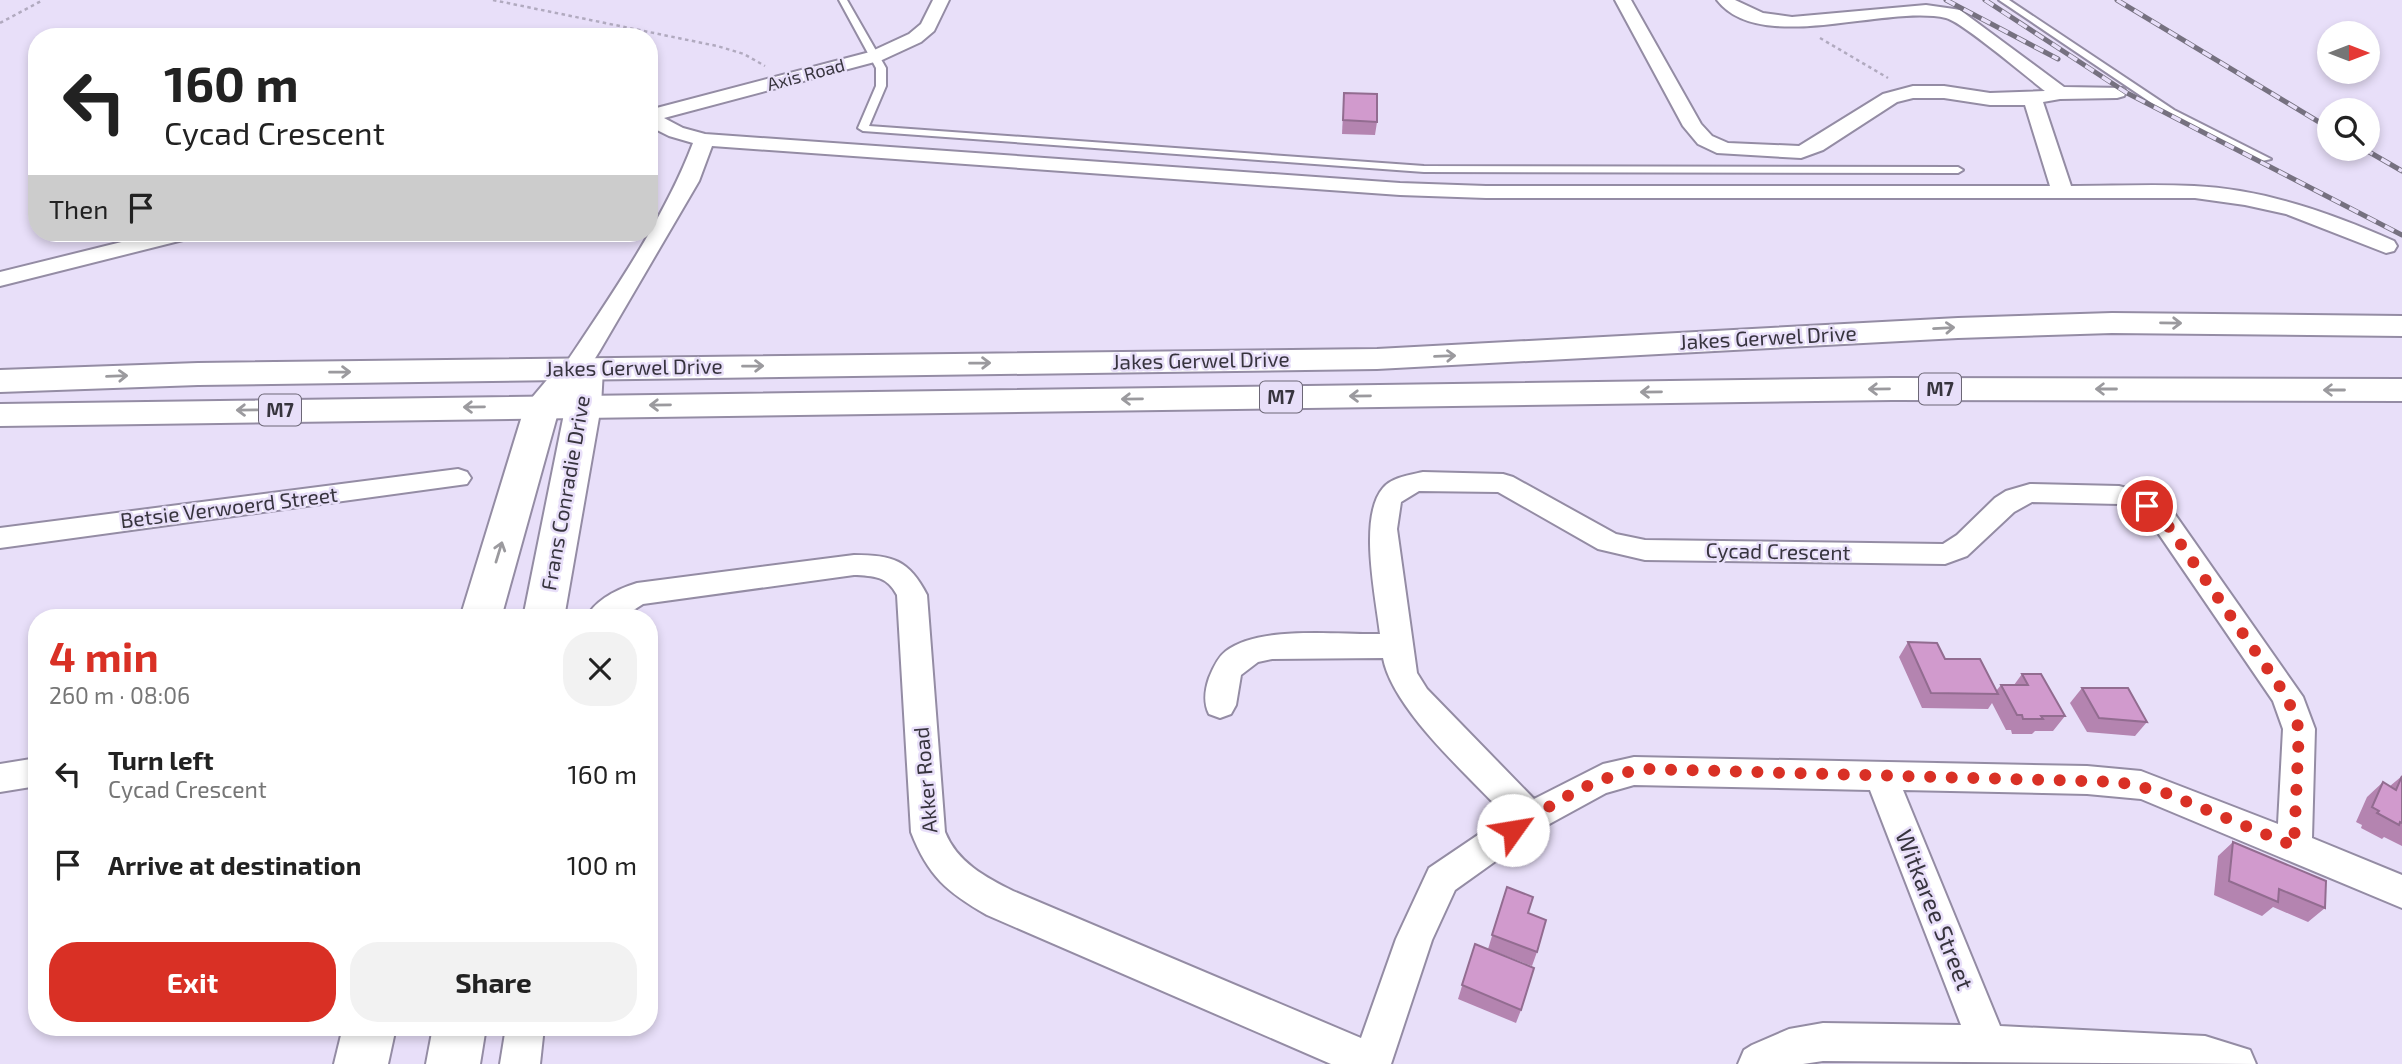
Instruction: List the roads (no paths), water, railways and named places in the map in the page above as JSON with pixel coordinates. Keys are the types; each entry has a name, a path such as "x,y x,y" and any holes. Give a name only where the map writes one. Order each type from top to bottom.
{"main road":[{"name":"Jakes Gerwel Drive","path":"0,381 582,363 1377,359 2081,323 2402,326"},
{"name":"Frans Conradie Drive","path":"545,609 584,406 582,363"},
{"name":"Frans Conradie Drive","path":"483,609 542,406 582,363"},
{"name":"Jakes Gerwel Drive","path":"0,415 1892,389 2402,390"},
{"path":"361,1064 368,1036"},
{"path":"453,1064 458,1036"}],"street":[{"name":"Axis Road","path":"658,115 876,56 915,38 928,27 940,0"},
{"path":"1623,0 1693,126 1705,140 1724,149 1801,152 1816,146 1890,98 1913,92 1944,92 1990,99 2033,99 2060,93 2117,92"},
{"path":"1726,0 1736,9 1760,18 1792,22 1887,16 1926,10 1954,14 2060,93"},
{"path":"2033,99 2063,190"},
{"path":"658,122 676,132 704,140 1444,191 2175,191 2240,197 2319,217 2386,246"},
{"path":"658,234 689,181 704,140"},
{"path":"0,279 147,242"},
{"path":"582,363 653,242"},
{"name":"Betsie Verwoerd Street","path":"0,538 458,478"},
{"name":"Cycad Crescent","path":"1530,818 1416,698 1402,675 1396,646 1383,528 1387,500 1412,483 1503,483 1608,542 1625,547 1931,555 1945,554 1961,548 2007,501 2019,496 2031,493 2119,495 2136,500 2164,520 2291,705 2299,729 2294,846"},
{"name":"Akker Road","path":"611,609 637,594 854,565 876,565 893,569 904,577 912,595 928,832 934,851 945,866 965,884 999,902 1371,1063"},
{"path":"1220,705 1222,681 1226,671 1241,655 1255,650 1272,647 1396,646"},
{"path":"1371,1063 1414,939 1442,879 1530,818 1615,774 1634,771 2087,780 2141,785 2402,892"},
{"path":"0,778 28,773"},
{"name":"Witkaree Street","path":"1881,776 1988,1045"},
{"path":"520,1064 525,1036"},
{"path":"1758,1064 1799,1044 1823,1042 1988,1045 2205,1055 2236,1064"}],"lane":[{"path":"843,0 881,68 881,86 863,128 1423,169 1958,170"},
{"path":"2003,0 2171,112 2266,159"}],"railway":[{"path":"1946,0 2058,59"},
{"path":"1985,0 2127,93 2402,235"},
{"path":"2117,0 2317,121"},
{"path":"2380,158 2402,171"}]}
